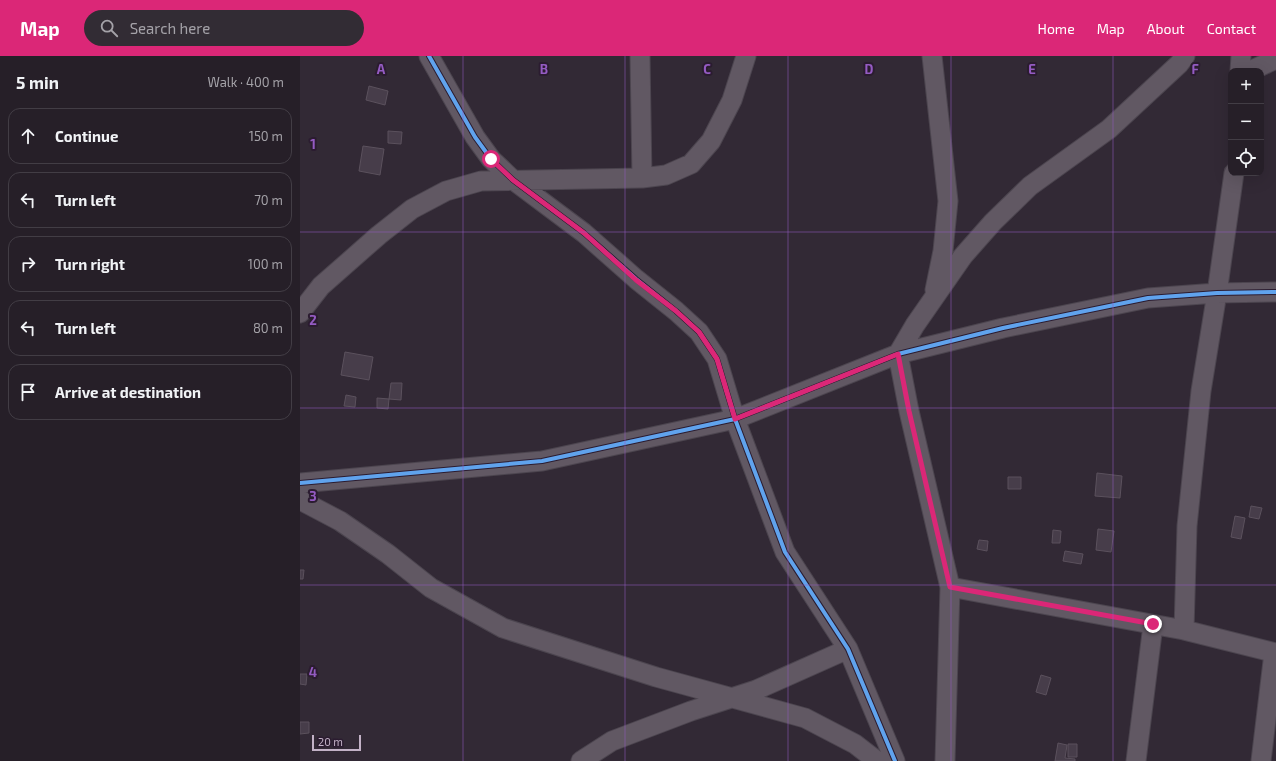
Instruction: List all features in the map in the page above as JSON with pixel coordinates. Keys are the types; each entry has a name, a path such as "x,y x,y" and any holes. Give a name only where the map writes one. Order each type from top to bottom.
{"street":[{"path":"429,56 475,137 491,159 513,180 584,233 636,280 676,311 699,332 717,359 735,419 785,552 848,649 895,761"},
{"path":"640,56 642,178"},
{"path":"300,313 321,286 379,235 412,209 446,190 481,181 642,178 666,175 691,164 711,141 732,100 746,56"},
{"path":"932,56 948,201 943,251 933,299"},
{"path":"946,761 950,587 909,411 898,354 915,325 963,256 993,222 1030,186 1109,129 1179,64 1185,56"},
{"path":"1240,68 1241,56"},
{"path":"1256,68 1276,59"},
{"path":"1184,630 1187,526 1201,391 1217,294 1234,176"},
{"path":"300,483 542,461 735,419 898,354 1003,328 1148,298 1276,292"},
{"path":"300,500 340,521 388,554 431,588 502,628 656,677 805,718 855,744 877,761"},
{"path":"950,587 1184,630 1275,653 1261,761"},
{"path":"1136,761 1153,624"},
{"path":"581,761 612,741 691,711 756,690 848,649"}],"building":[{"path":"369,86 388,91 385,105 366,100"},
{"path":"388,131 402,132 401,144 388,143"},
{"path":"363,146 384,149 380,175 359,171"},
{"path":"345,352 373,357 369,380 341,375"},
{"path":"391,383 402,383 401,400 389,399"},
{"path":"346,395 356,397 355,407 344,406"},
{"path":"377,398 389,399 388,409 377,408"},
{"path":"1097,473 1122,476 1120,498 1095,496"},
{"path":"1008,477 1021,477 1021,489 1008,489"},
{"path":"1251,506 1262,508 1259,519 1249,517"},
{"path":"1235,516 1245,518 1241,539 1231,537"},
{"path":"1098,529 1114,531 1111,552 1096,550"},
{"path":"1053,530 1061,531 1060,543 1052,543"},
{"path":"979,540 988,541 987,551 977,549"},
{"path":"1065,551 1083,554 1081,564 1063,561"},
{"path":"300,570 304,570 303,579 300,579"},
{"path":"300,674 307,674 306,685 300,684"},
{"path":"1041,675 1051,678 1046,695 1036,692"},
{"path":"300,722 309,722 309,733 300,734"},
{"path":"1058,743 1067,745 1065,758 1075,759 1075,761 1055,761"},
{"path":"1068,744 1077,744 1077,757 1068,757"}],"cycle path":[{"path":"429,56 475,137 491,159 513,180 584,233 636,279 676,311 699,332 717,359 735,419 785,552 848,649 895,761"},
{"path":"300,483 542,461 735,419 898,354 1003,328 1148,298 1217,293 1276,292"}],"route":[{"path":"491,159 513,180 584,233 636,280 676,311 699,332 717,359 735,419 898,354 909,411 950,587 1153,624"}]}
